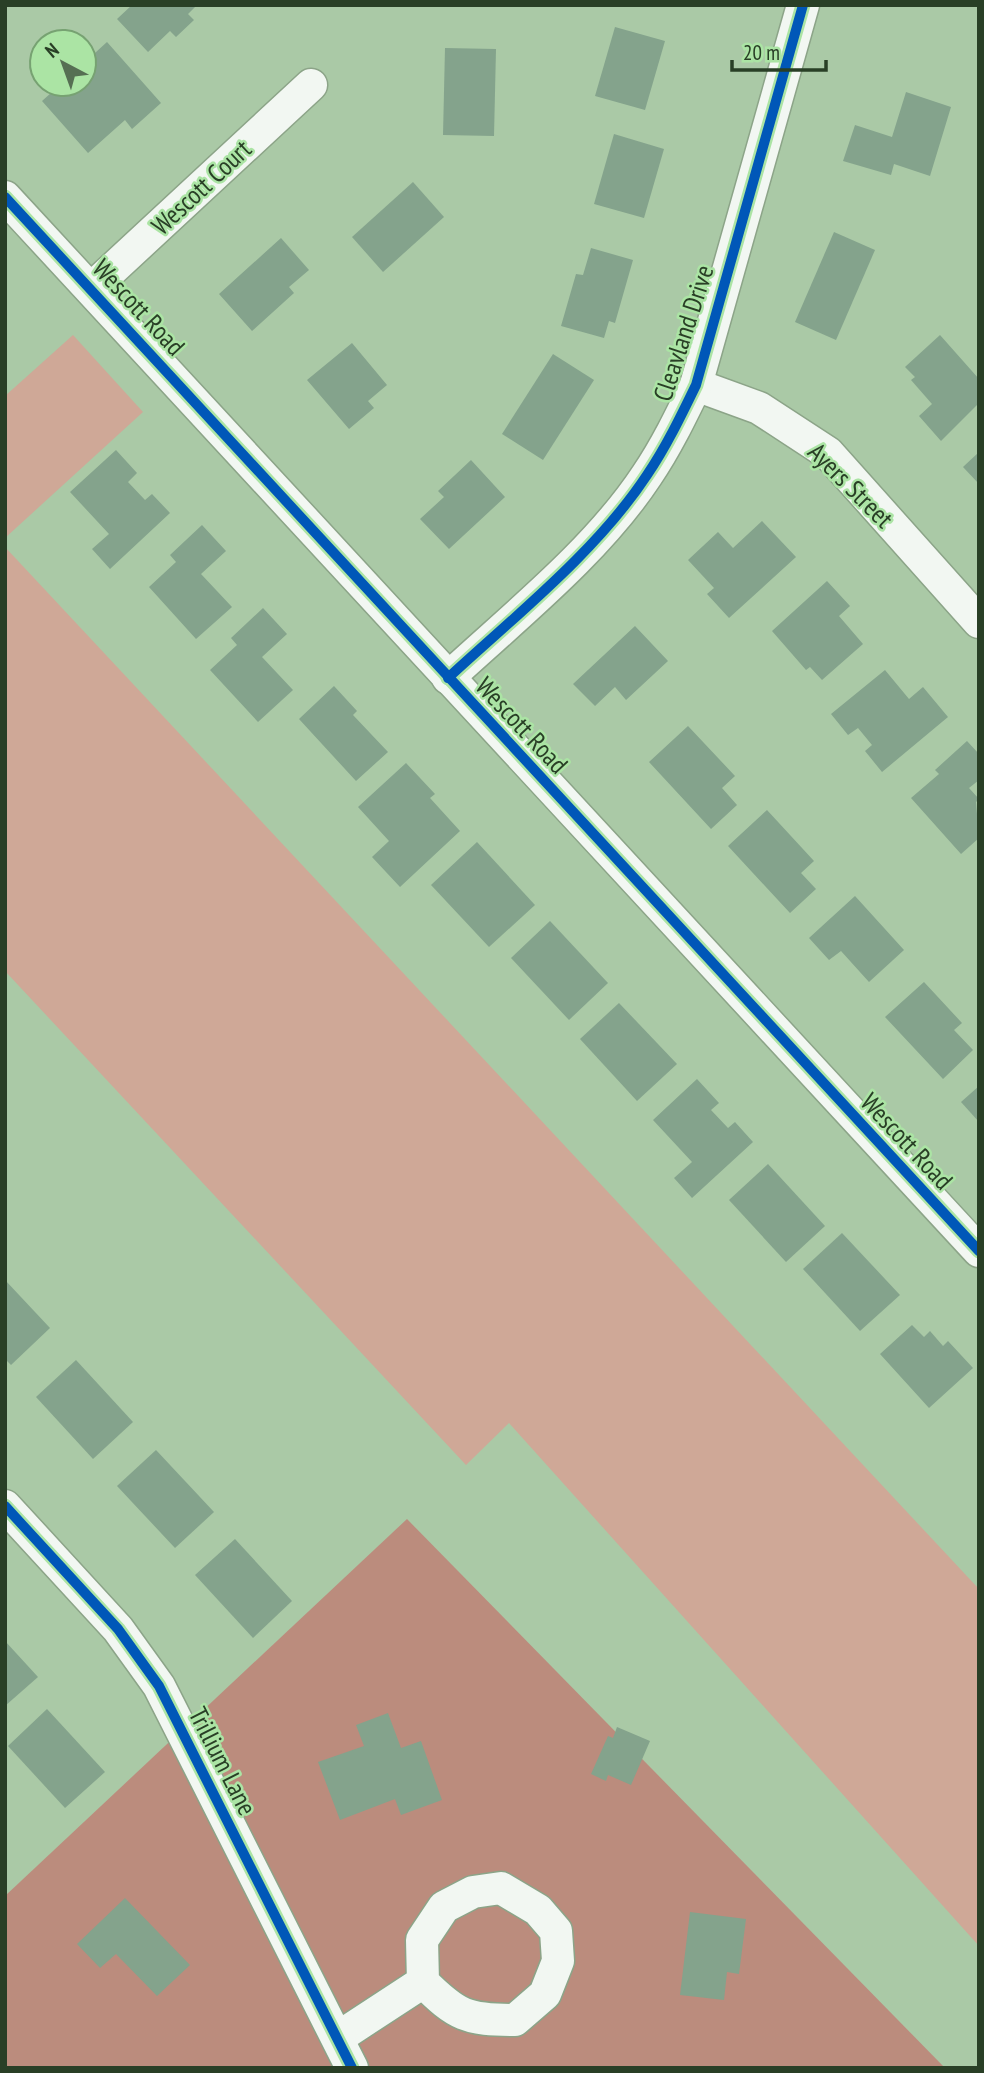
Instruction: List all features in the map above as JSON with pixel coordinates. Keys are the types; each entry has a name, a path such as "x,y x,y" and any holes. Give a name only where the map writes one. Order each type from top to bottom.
{"street":[{"name":"Cleavland Drive","path":"448,678 554,580 612,520 647,476 696,386 803,5"},
{"name":"Wescott Court","path":"92,289 311,85"},
{"name":"Wescott Road","path":"5,197 979,1251"},
{"name":"Ayers Street","path":"696,386 759,408 828,453 979,622"},
{"name":"Trillium Lane","path":"5,1506 118,1629 159,1686 339,2037 352,2068"},
{"path":"501,1888 538,1910 556,1931 558,1961 545,1994 515,2020 480,2020 450,2009 423,1982 422,1940 444,1907 473,1892 501,1888"},
{"path":"339,2037 423,1982"}],"shaded area":[{"path":"73,335 143,412 5,538 5,396"},
{"path":"5,547 979,1589 979,1946 509,1423 466,1465 5,971"},
{"path":"407,1519 945,2068 5,2068 5,1896"}],"building":[{"path":"132,5 197,5 188,14 194,20 176,37 170,31 148,52 117,19"},
{"path":"615,27 665,41 645,110 595,96"},
{"path":"107,42 161,103 132,129 125,120 88,153 42,101 45,98 98,98 98,50"},
{"path":"445,48 496,49 494,136 443,135"},
{"path":"906,92 951,107 930,176 894,164 891,175 843,161 855,125 892,137"},
{"path":"614,134 664,149 644,218 594,204"},
{"path":"413,182 444,217 383,272 352,237"},
{"path":"834,232 875,250 836,340 795,322"},
{"path":"281,238 309,270 289,287 294,293 252,331 219,294"},
{"path":"591,248 633,260 615,323 609,321 604,338 561,326 576,274 583,275"},
{"path":"940,335 979,379 979,403 941,441 919,416 932,404 911,380 915,377 905,367"},
{"path":"352,343 387,385 368,401 374,408 349,429 307,380"},
{"path":"553,354 594,380 543,460 502,434"},
{"path":"116,450 137,473 128,482 145,500 152,494 170,513 110,569 92,549 109,534 70,492"},
{"path":"979,452 979,484 963,467"},
{"path":"471,460 505,497 449,549 420,519 444,497 438,491"},
{"path":"762,521 796,557 729,618 707,594 714,588 688,560 718,532 733,548"},
{"path":"202,525 226,551 201,574 232,607 196,639 149,587 176,562 170,555"},
{"path":"827,581 850,606 839,616 863,644 822,680 810,667 806,670 772,631"},
{"path":"263,608 287,634 262,657 293,690 258,722 210,670 237,645 231,638"},
{"path":"635,626 668,661 626,700 615,687 595,706 573,684"},
{"path":"885,670 909,699 923,687 948,717 882,772 865,751 872,745 858,728 848,735 831,714"},
{"path":"334,686 357,711 353,715 388,752 356,781 299,719"},
{"path":"688,726 735,776 722,788 737,805 711,829 649,762"},
{"path":"967,741 979,754 979,780 969,788 979,799 976,802 979,838 961,854 911,798 939,774 935,770"},
{"path":"406,763 435,794 430,798 460,831 400,887 372,857 389,841 358,807"},
{"path":"767,810 814,861 801,873 816,889 790,913 728,846"},
{"path":"477,842 535,905 489,947 431,885"},
{"path":"855,896 904,950 869,982 841,951 829,960 809,938"},
{"path":"550,921 608,983 569,1020 511,958"},
{"path":"924,982 962,1023 954,1030 973,1050 943,1079 885,1017"},
{"path":"619,1003 677,1064 637,1101 580,1039"},
{"path":"697,1079 719,1103 711,1110 728,1128 735,1122 753,1142 692,1198 674,1178 692,1162 653,1120"},
{"path":"979,1086 979,1122 961,1102"},
{"path":"768,1164 825,1226 786,1262 729,1200"},
{"path":"842,1233 900,1295 860,1331 803,1269"},
{"path":"5,1280 50,1328 11,1365 5,1359"},
{"path":"912,1325 924,1337 930,1331 943,1346 948,1341 973,1368 929,1408 880,1354"},
{"path":"76,1360 133,1422 93,1459 36,1397"},
{"path":"156,1450 214,1512 175,1548 117,1486"},
{"path":"235,1539 292,1601 253,1638 195,1575"},
{"path":"5,1641 38,1677 5,1706"},
{"path":"47,1709 105,1772 65,1808 8,1746"},
{"path":"388,1713 401,1748 421,1741 442,1800 401,1815 395,1799 340,1820 318,1762 364,1746 356,1725"},
{"path":"617,1727 650,1741 631,1785 608,1775 606,1781 591,1774 608,1736 613,1738"},
{"path":"125,1898 190,1965 157,1996 116,1954 100,1968 77,1944"},
{"path":"690,1912 746,1919 739,1974 727,1972 724,2000 680,1995"}],"cycle path":[{"path":"448,678 554,582 604,530 647,475 673,431 696,385 803,5"},
{"path":"5,197 979,1251"},
{"path":"5,1506 118,1629 159,1686 352,2068"}]}
